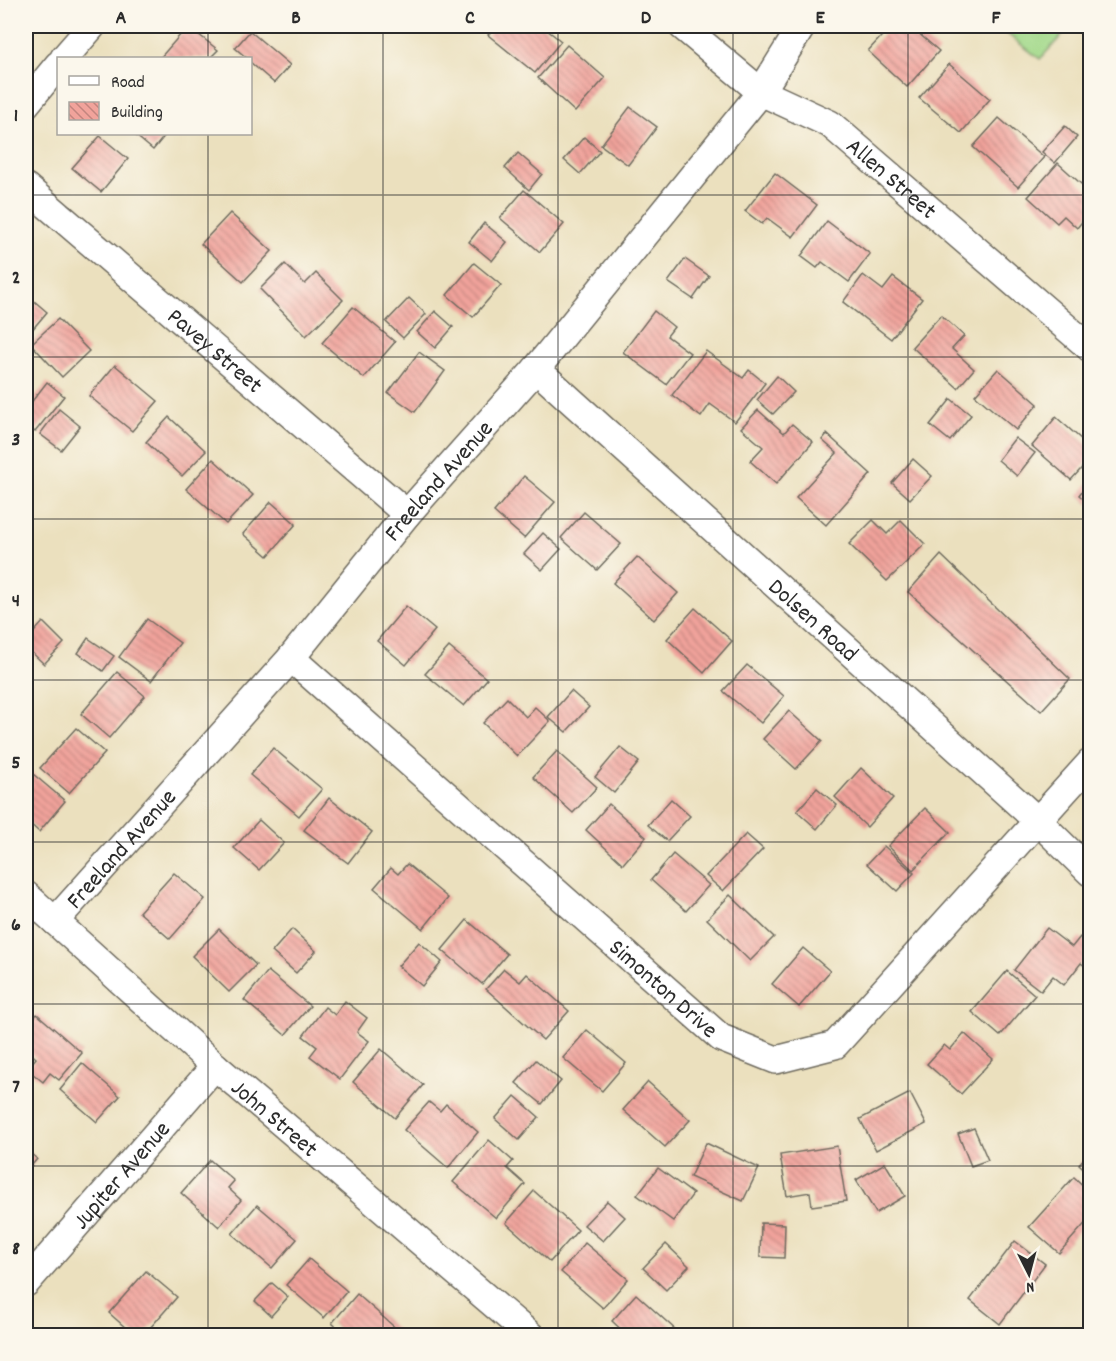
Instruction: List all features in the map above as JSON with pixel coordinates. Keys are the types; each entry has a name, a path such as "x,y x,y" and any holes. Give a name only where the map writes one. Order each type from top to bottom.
{"street":[{"path":"65,57 92,26"},
{"name":"Allen Street","path":"682,26 761,92 830,124 1090,348"},
{"name":"Freeland Avenue","path":"55,921 291,658 407,514 536,369 761,92 802,26"},
{"path":"26,104 57,66"},
{"name":"Pavey Street","path":"26,186 407,514"},
{"name":"Dolsen Road","path":"536,369 1039,822 1090,872"},
{"name":"Simonton Drive","path":"291,658 721,1038 776,1060 835,1045 1039,822"},
{"path":"1039,822 1090,764"},
{"name":"John Street","path":"26,895 215,1066 531,1335"},
{"name":"Jupiter Avenue","path":"26,1282 215,1066"}],"green space":[{"path":"997,26 1071,26 1040,59"}],"building":[{"path":"188,26 218,50 211,57 161,57"},
{"path":"496,26 542,26 561,41 535,73 488,35"},
{"path":"891,26 910,26 939,51 907,87 868,51"},
{"path":"1078,26 1090,26 1090,41 1075,29"},
{"path":"250,31 290,65 274,83 252,64 252,57 246,57 235,48"},
{"path":"567,45 605,78 575,112 538,78"},
{"path":"949,64 990,99 961,133 919,98"},
{"path":"630,107 657,127 628,165 601,145"},
{"path":"999,118 1044,157 1018,187 973,147"},
{"path":"1065,126 1077,137 1055,163 1042,152"},
{"path":"135,135 165,135 153,150"},
{"path":"100,136 128,159 101,192 72,168"},
{"path":"584,137 600,151 580,174 564,160"},
{"path":"518,153 542,174 529,190 505,168"},
{"path":"1058,163 1090,192 1090,212 1077,228 1064,216 1057,223 1028,197"},
{"path":"775,173 817,205 793,237 767,218 762,224 745,211"},
{"path":"524,190 564,224 540,252 500,218"},
{"path":"230,213 272,251 243,282 201,244"},
{"path":"827,221 870,254 849,282 822,262 817,268 801,256"},
{"path":"484,223 507,242 492,261 469,242"},
{"path":"685,259 709,276 693,299 668,282"},
{"path":"474,263 501,285 473,317 447,295"},
{"path":"285,264 305,284 316,273 343,300 306,336 260,289"},
{"path":"863,275 883,290 893,277 922,299 891,339 843,302"},
{"path":"26,294 47,312 26,337"},
{"path":"409,298 426,314 403,338 386,322"},
{"path":"353,307 395,342 364,378 322,343"},
{"path":"435,311 453,327 435,348 417,332"},
{"path":"654,311 674,327 667,336 690,353 666,384 623,352"},
{"path":"941,315 964,336 952,349 974,369 958,388 912,347"},
{"path":"58,319 89,351 62,377 31,344"},
{"path":"706,351 743,378 749,370 765,383 735,422 710,404 701,417 672,395"},
{"path":"419,352 445,371 415,412 388,393"},
{"path":"115,365 158,401 132,431 89,396"},
{"path":"998,369 1038,404 1016,430 975,395"},
{"path":"777,376 794,392 773,414 757,400"},
{"path":"47,382 64,396 35,432 26,425 26,409"},
{"path":"951,399 971,415 950,441 930,425"},
{"path":"59,409 80,426 61,450 40,434"},
{"path":"758,410 784,433 792,424 813,442 776,484 750,461 763,447 741,428"},
{"path":"169,417 206,451 182,476 146,442"},
{"path":"1056,417 1090,447 1090,459 1071,480 1032,446"},
{"path":"827,434 871,474 826,525 796,498 837,453 822,440"},
{"path":"1015,438 1035,453 1017,476 998,460"},
{"path":"213,459 253,495 226,524 186,489"},
{"path":"913,459 932,476 910,499 892,483"},
{"path":"524,476 555,502 524,538 494,512"},
{"path":"1090,481 1090,505 1079,495"},
{"path":"271,502 296,524 268,556 243,534"},
{"path":"584,512 621,544 597,570 561,538"},
{"path":"873,520 887,534 901,520 925,544 887,581 849,544"},
{"path":"543,533 561,549 542,570 524,554"},
{"path":"941,555 1070,679 1041,711 908,592"},
{"path":"637,557 678,593 654,620 613,583"},
{"path":"406,606 435,630 406,665 377,641"},
{"path":"695,608 732,641 704,673 667,639"},
{"path":"147,619 180,643 151,681 119,657"},
{"path":"43,622 64,643 44,664 26,647 26,641"},
{"path":"88,638 114,656 103,671 78,653"},
{"path":"449,647 487,679 464,706 425,674"},
{"path":"747,665 784,696 761,723 723,691"},
{"path":"117,672 145,696 109,738 81,714"},
{"path":"571,691 589,707 566,732 548,717"},
{"path":"507,698 526,717 535,707 550,721 517,756 483,723"},
{"path":"789,711 822,741 796,769 763,739"},
{"path":"76,728 105,753 69,793 40,768"},
{"path":"620,747 639,762 614,793 595,777"},
{"path":"273,748 322,789 299,816 250,775"},
{"path":"557,751 597,787 573,813 533,777"},
{"path":"26,768 65,801 39,832 26,820"},
{"path":"861,768 893,798 867,827 835,797"},
{"path":"817,788 837,805 817,829 797,811"},
{"path":"329,798 372,832 348,863 304,830"},
{"path":"671,799 690,816 667,841 648,825"},
{"path":"609,804 646,837 623,864 586,830"},
{"path":"925,808 950,832 913,870 888,846"},
{"path":"259,820 284,843 259,870 234,848"},
{"path":"746,834 763,849 723,891 706,876"},
{"path":"884,846 914,873 897,891 867,864"},
{"path":"673,854 709,885 686,911 651,880"},
{"path":"407,864 448,898 423,929 374,888 391,868 398,874"},
{"path":"174,873 205,899 170,939 139,912"},
{"path":"730,895 774,937 750,961 707,919"},
{"path":"467,920 507,954 482,984 442,950"},
{"path":"1047,928 1072,947 1080,937 1090,945 1090,970 1081,963 1064,985 1053,976 1041,991 1014,970"},
{"path":"219,929 256,965 229,992 192,956"},
{"path":"292,929 316,951 296,973 272,952"},
{"path":"419,942 442,962 422,986 398,966"},
{"path":"803,948 830,971 799,1007 772,984"},
{"path":"504,969 520,982 527,974 569,1011 543,1040 486,989"},
{"path":"268,971 310,1006 285,1035 244,1000"},
{"path":"1007,971 1035,995 1000,1036 972,1012"},
{"path":"345,1001 367,1018 357,1032 369,1041 340,1079 310,1056 317,1047 303,1036 325,1007 335,1015"},
{"path":"37,1014 82,1053 59,1080 50,1073 43,1082 27,1069 36,1058 26,1049 26,1027"},
{"path":"587,1030 626,1063 602,1091 563,1058"},
{"path":"964,1033 993,1059 961,1094 927,1064 944,1045 950,1050"},
{"path":"381,1049 423,1085 395,1118 353,1082"},
{"path":"536,1060 561,1081 542,1104 516,1083"},
{"path":"82,1063 120,1096 97,1122 60,1090"},
{"path":"648,1082 690,1120 665,1147 623,1110"},
{"path":"910,1093 926,1124 876,1150 860,1119"},
{"path":"515,1096 539,1117 519,1140 495,1119"},
{"path":"429,1102 440,1111 446,1104 478,1132 448,1168 404,1130"},
{"path":"974,1128 988,1160 971,1166 958,1134"},
{"path":"489,1140 513,1161 507,1168 525,1184 496,1218 453,1182"},
{"path":"706,1143 759,1168 743,1201 690,1177"},
{"path":"837,1146 846,1201 812,1206 810,1192 787,1196 780,1155"},
{"path":"26,1149 37,1159 26,1172"},
{"path":"1090,1152 1090,1174 1079,1164"},
{"path":"210,1160 234,1181 228,1188 241,1200 219,1227 181,1193"},
{"path":"885,1163 905,1196 876,1213 856,1180"},
{"path":"658,1168 693,1194 673,1221 637,1195"},
{"path":"1074,1177 1090,1192 1090,1218 1059,1253 1029,1227"},
{"path":"534,1191 578,1230 550,1262 506,1223"},
{"path":"607,1201 625,1217 603,1241 584,1225"},
{"path":"257,1205 297,1239 272,1268 232,1234"},
{"path":"761,1223 785,1224 784,1258 760,1257"},
{"path":"1015,1241 1045,1264 1000,1324 970,1300"},
{"path":"585,1243 628,1279 603,1308 561,1272"},
{"path":"666,1244 689,1266 666,1290 643,1268"},
{"path":"309,1259 347,1291 324,1318 286,1285"},
{"path":"146,1271 177,1297 143,1336 135,1336 109,1313"},
{"path":"272,1283 288,1297 271,1316 255,1301"},
{"path":"357,1294 400,1332 397,1336 346,1336 332,1323"},
{"path":"636,1294 677,1331 673,1336 628,1336 612,1321"}]}
